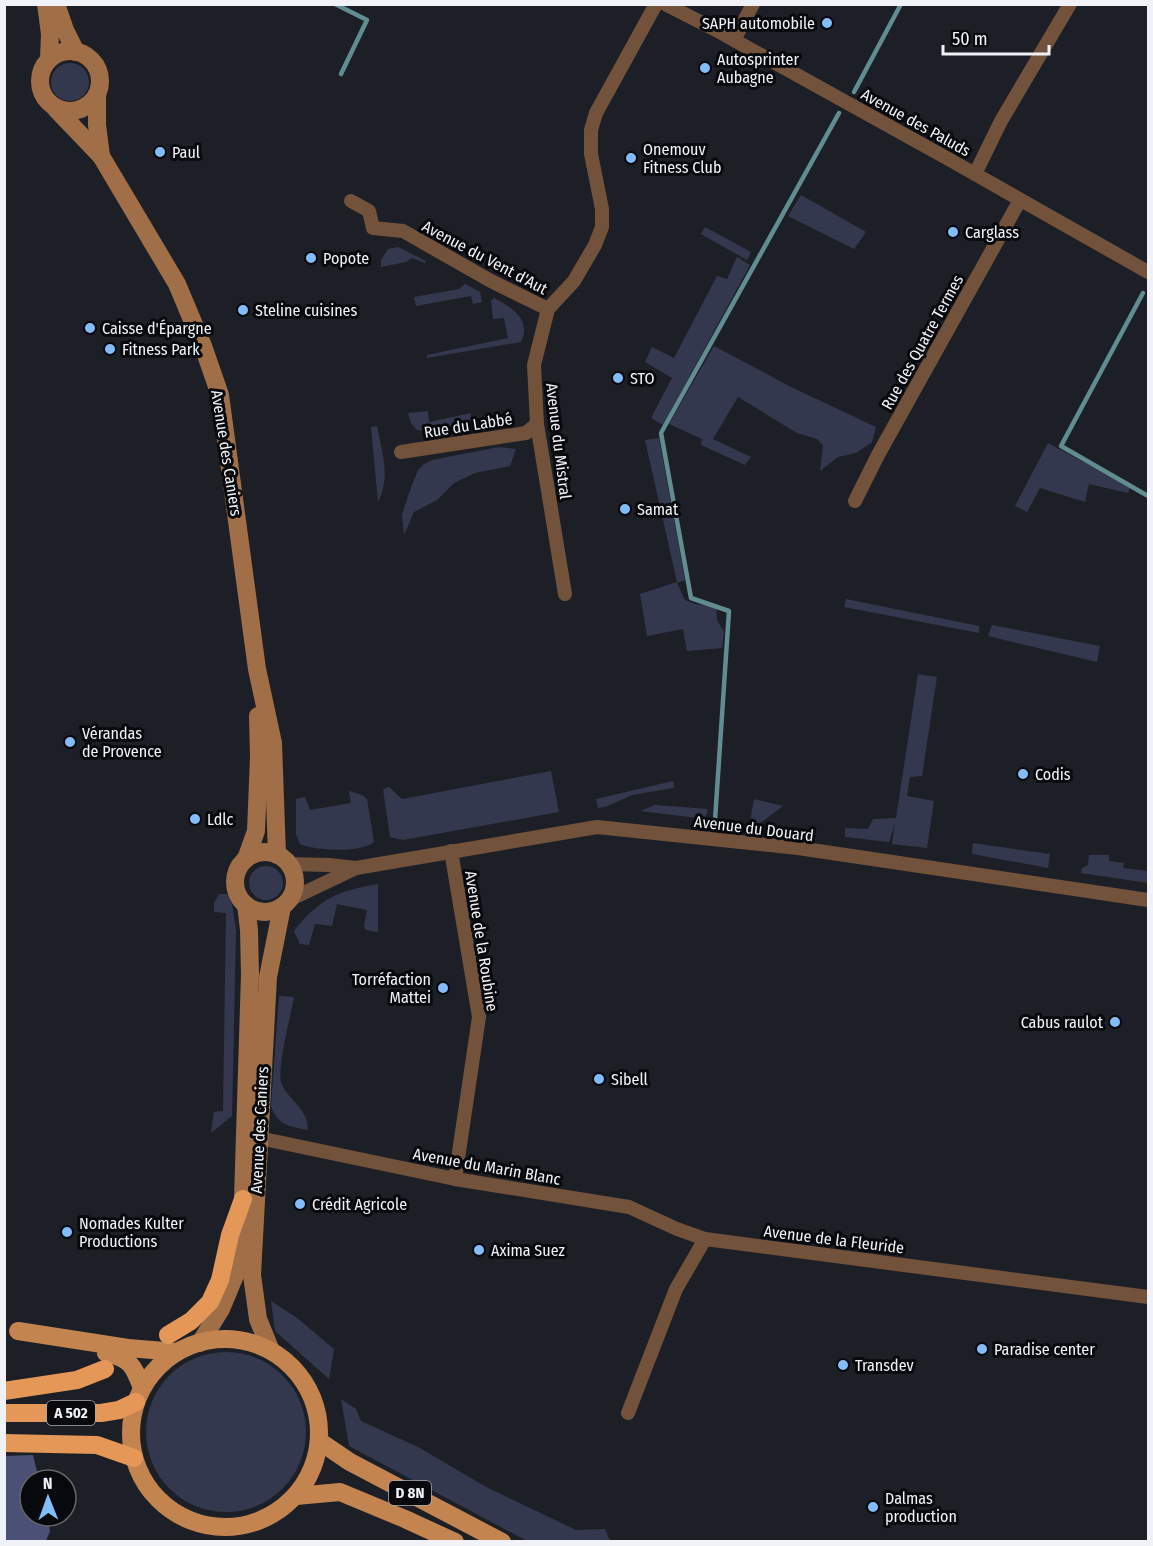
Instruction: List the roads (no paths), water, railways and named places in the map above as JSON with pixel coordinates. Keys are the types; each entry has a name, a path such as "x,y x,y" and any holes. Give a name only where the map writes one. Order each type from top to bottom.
{"highway":[{"path":"168,1335 191,1321 210,1302 220,1280 230,1234 243,1199"},
{"path":"4,1391 77,1380 105,1369"},
{"name":"A 502","path":"4,1413 101,1413 118,1410 139,1395"},
{"name":"A 502","path":"4,1443 97,1445 134,1458"}],"main road":[{"path":"11,1328 128,1348 177,1352"},
{"path":"11,1328 124,1357 134,1366 139,1395"},
{"path":"214,1340 244,1341 271,1351 295,1370 308,1389 317,1411 319,1441 316,1461 308,1479 296,1496 279,1511 243,1526 223,1528 203,1525 180,1516 159,1501 144,1481 134,1458 130,1430 139,1395 156,1368 177,1352 200,1343 214,1340"},
{"name":"D 8N","path":"319,1441 350,1462 502,1542"},
{"name":"D 8N","path":"296,1496 340,1492 455,1542"}],"street":[{"path":"46,4 50,34 49,59"},
{"path":"56,4 64,30 76,51"},
{"name":"Avenue du Mistral","path":"565,594 537,424 534,365 548,309 574,281 595,245 602,227 602,209 591,153 591,130 596,113 656,4"},
{"name":"Avenue des Paluds","path":"665,4 734,40 1149,272"},
{"path":"734,40 753,4"},
{"path":"975,174 1001,121 1070,4"},
{"path":"76,51 84,55 97,68 100,86 97,95 84,108 65,111 56,109 44,97 39,77 49,59 62,52 76,51"},
{"name":"Avenue des Caniers","path":"97,95 97,125 101,156"},
{"name":"Avenue des Caniers","path":"56,109 101,156 177,284 203,345 220,395 257,669 273,742 283,860"},
{"name":"Rue des Quatre Termes","path":"855,501 878,455 1020,200"},
{"name":"Avenue du Vent d'Aut","path":"351,201 369,211 373,228 403,231 491,281 548,309"},
{"name":"Rue du Labbé","path":"401,452 526,433 537,424"},
{"name":"Avenue des Caniers","path":"246,860 256,831 260,757 257,669"},
{"name":"Avenue du Douard","path":"283,860 356,868 597,827 798,848 1149,900"},
{"name":"Avenue de la Roubine","path":"451,851 479,1017 455,1179"},
{"path":"261,853 283,860 294,873 295,882 285,904 273,911 263,912 246,905 239,897 236,887 239,867 246,860 261,853"},
{"name":"Avenue du Douard","path":"285,904 356,868"},
{"name":"Avenue des Caniers","path":"271,1351 258,1319 252,1275 268,977 285,904"},
{"name":"Avenue des Caniers","path":"200,1343 221,1309 236,1273 243,1199 250,974 246,905"},
{"name":"Avenue du Marin Blanc","path":"258,1138 455,1179 629,1207 705,1239"},
{"path":"628,1413 676,1289 705,1239"},
{"name":"Avenue de la Fleuride","path":"705,1239 1149,1297"}],"waterway":[{"path":"335,4 367,20 341,74"},
{"path":"854,92 901,4"},
{"path":"715,820 729,611 691,598 661,433 839,113"},
{"path":"1143,293 1061,446 1148,496"}],"place":[{"name":"SAPH automobile","path":"827,23"},
{"name":"Autosprinter Aubagne","path":"705,68"},
{"name":"Paul","path":"160,152"},
{"name":"Onemouv Fitness Club","path":"631,158"},
{"name":"Carglass","path":"953,232"},
{"name":"Popote","path":"311,258"},
{"name":"Steline cuisines","path":"243,310"},
{"name":"Caisse d'Épargne","path":"90,328"},
{"name":"Fitness Park","path":"110,349"},
{"name":"STO","path":"618,378"},
{"name":"Samat","path":"625,509"},
{"name":"Vérandas de Provence","path":"70,742"},
{"name":"Codis","path":"1023,774"},
{"name":"Ldlc","path":"195,819"},
{"name":"Torréfaction Mattei","path":"443,988"},
{"name":"Cabus raulot","path":"1115,1022"},
{"name":"Sibell","path":"599,1079"},
{"name":"Crédit Agricole","path":"300,1204"},
{"name":"Nomades Kulter Productions","path":"67,1232"},
{"name":"Axima Suez","path":"479,1250"},
{"name":"Paradise center","path":"982,1349"},
{"name":"Transdev","path":"843,1365"},
{"name":"Dalmas production","path":"873,1507"}]}
